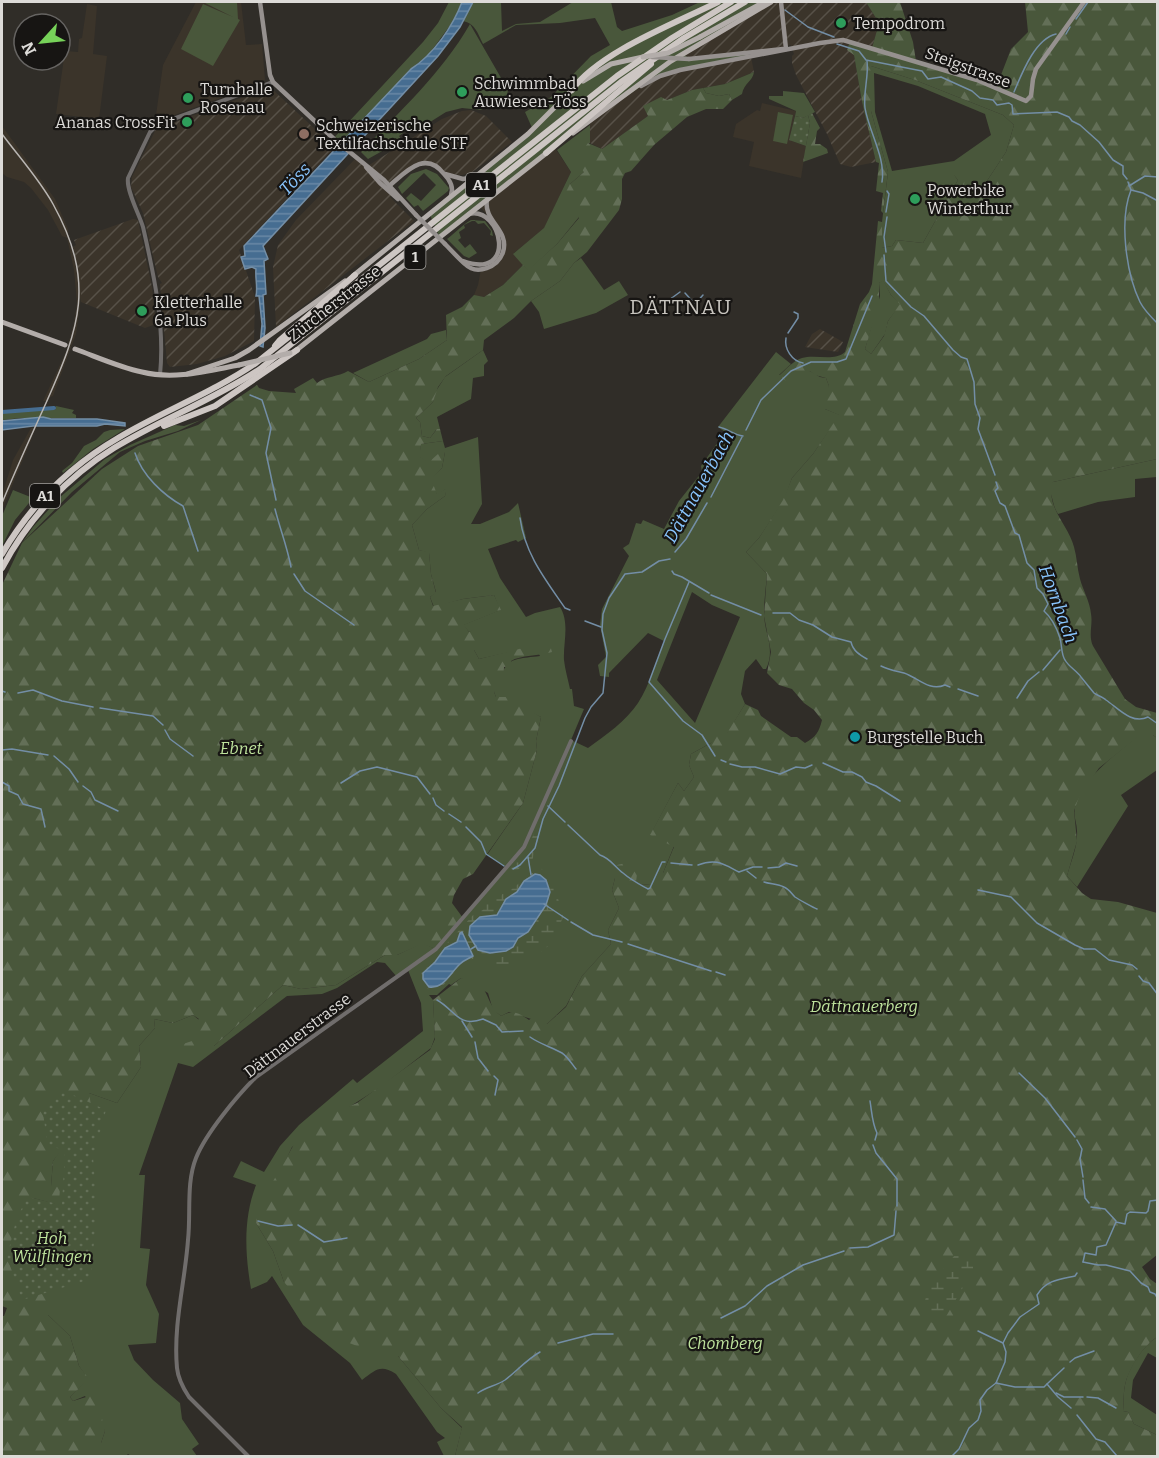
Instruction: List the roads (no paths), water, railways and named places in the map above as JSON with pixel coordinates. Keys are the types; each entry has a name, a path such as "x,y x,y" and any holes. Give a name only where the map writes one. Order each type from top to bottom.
{"highway":[{"path":"572,90 587,73 611,56 718,2"},
{"name":"A1","path":"2,554 38,503 65,476 88,458 129,432 218,387 270,353 610,82 664,43 731,2"},
{"name":"A1","path":"2,568 26,530 56,494 92,463 140,433 218,395 276,358 591,105 660,54 745,2"},
{"name":"A1","path":"546,153 646,70 660,54"},
{"name":"A1","path":"270,353 280,340 355,275"},
{"name":"A1","path":"140,433 201,413 233,395 294,352"}],"main road":[{"path":"260,2 270,75 273,82 366,167 392,195 401,200"},
{"name":"Zürcherstrasse","path":"188,374 249,351 355,275 533,130 572,90 605,66 631,58 671,52 764,2"},
{"name":"Zürcherstrasse","path":"75,349 133,370 160,375 188,374 294,352 546,153 683,53 771,2"},
{"path":"781,2 786,49"},
{"name":"Steigstrasse","path":"628,93 671,72 836,40 850,41 982,82 1026,101 1032,96 1032,79 1037,68 1084,2"},
{"name":"Steigstrasse","path":"643,57 688,60 786,49"},
{"path":"389,186 418,164 432,164 445,174 463,179 476,176"},
{"path":"366,167 389,186 471,268 484,269 494,264 502,254 504,238 488,214 487,200"},
{"path":"445,174 453,189 450,199"},
{"path":"462,260 474,265 485,264 494,259 499,249 498,233 487,219 478,213 469,214"},
{"path":"2,322 64,345"}],"street":[{"path":"160,375 156,286 140,214 127,183 154,127 273,82"},
{"name":"Dättnauerstrasse","path":"248,1456 189,1397 182,1386 178,1372 178,1316 187,1253 191,1174 196,1157 243,1090 256,1077 436,949 524,847 571,741"}],"water":[{"path":"462,2 473,2 460,27 438,56 263,246 268,259 264,261 265,328 263,347 260,346 262,324 259,296 256,296 256,269 252,267 245,269 241,257 245,256 244,246 411,69 435,48 448,30"},
{"path":"43,417 97,419 125,423 125,426 105,424 33,426 2,430 2,421"},
{"path":"535,874 546,880 550,892 546,905 528,932 518,938 513,947 506,951 490,953 478,950 469,935 470,926 480,917 497,915 506,899 517,892 524,881"},
{"path":"462,932 473,956 462,963 439,986 429,987 423,979 423,973 445,948 457,942"}],"waterway":[{"path":"1076,19 1088,2"},
{"path":"785,10 808,27 834,37"},
{"path":"1066,34 1070,27"},
{"path":"1014,92 1025,67 1036,50 1048,37 1056,34"},
{"path":"837,44 859,51 866,60 922,71 928,79 941,77 972,91 980,98 993,100 997,105 1009,103 1012,105 1013,114 1057,112 1069,117 1099,142 1113,160 1123,166 1123,174 1127,179"},
{"name":"Hornbach","path":"867,61 865,108 882,164 882,182"},
{"path":"1129,186 1145,176 1158,177"},
{"path":"1128,182 1131,190 1125,216 1128,262 1140,302 1158,324"},
{"path":"1131,190 1158,201"},
{"name":"Hornbach","path":"886,212 889,194 887,191"},
{"name":"Hornbach","path":"886,252 884,237 887,217"},
{"name":"Hornbach","path":"884,255 886,281 911,307 924,316 953,350 967,359 974,382 975,404 980,418 978,429 995,475"},
{"path":"669,300 680,292"},
{"path":"685,293 695,304 703,295"},
{"name":"Dättnauerbach","path":"746,430 761,400 791,371 811,362 837,362 846,359 872,296"},
{"path":"788,333 798,318 798,314 794,312"},
{"path":"786,338 786,346 790,354 795,360 803,363"},
{"path":"250,395 262,400 271,428 266,453 276,500"},
{"path":"2,412 54,408"},
{"path":"719,427 743,436"},
{"name":"Dättnauerbach","path":"711,497 742,437"},
{"path":"135,453 154,484 183,506 198,551"},
{"name":"Hornbach","path":"996,482 998,488 995,491 1000,503 1005,506 1015,533 1019,535 1027,563 1034,570 1037,588 1048,604 1044,611 1057,631 1065,660 1095,694 1131,717 1136,719 1148,717 1158,724"},
{"name":"Dättnauerbach","path":"675,552 686,539 707,503"},
{"path":"275,509 291,567"},
{"path":"520,518 531,555 550,587 565,608 570,610"},
{"name":"Dättnauerbach","path":"513,869 520,865 535,848 543,819 559,786 585,718 603,693 607,653 602,630 603,614 609,598 625,574 642,572 659,561 670,559"},
{"path":"672,571 709,593"},
{"path":"294,574 305,591 354,625"},
{"path":"689,582 649,682 683,721 702,735 715,756"},
{"path":"711,595 761,615"},
{"path":"773,613 790,613 832,637 851,642 855,650 867,659"},
{"path":"585,621 601,627"},
{"path":"1043,670 1060,650"},
{"path":"881,666 904,673 934,687 945,685 950,687"},
{"path":"1017,698 1028,681 1039,672"},
{"path":"958,689 978,696"},
{"path":"18,693 33,690 62,701 93,707"},
{"path":"100,708 153,716 163,725"},
{"path":"165,730 170,739 193,756"},
{"path":"2,750 12,749 48,755"},
{"path":"54,756 69,769 78,782"},
{"path":"721,760 726,762"},
{"path":"823,763 843,772 852,772 900,801"},
{"path":"730,764 755,767 780,774 796,767 805,768 812,765"},
{"name":"Dättnauerbach","path":"341,783 360,771 377,767 417,777 430,794"},
{"path":"2,782 9,786 9,791 18,795 23,804 41,809 45,827"},
{"path":"83,786 91,792 95,800 118,811"},
{"name":"Dättnauerbach","path":"433,798 436,805 444,811"},
{"path":"548,806 565,822"},
{"name":"Dättnauerbach","path":"449,814 461,822"},
{"path":"568,825 600,855 610,860 629,878 648,889 662,862 665,862"},
{"name":"Dättnauerbach","path":"466,827 481,842 486,854 504,866"},
{"path":"528,857 531,875"},
{"path":"698,865 715,862 739,872 753,867 762,867"},
{"path":"671,863 692,865"},
{"path":"768,868 779,867 786,863 797,866"},
{"path":"747,871 756,878"},
{"path":"764,882 786,888 795,897 817,909"},
{"path":"978,890 1011,897 1037,923 1075,945 1084,949 1095,949 1109,960 1132,965 1137,969"},
{"path":"544,904 568,920"},
{"name":"Dättnauerbach","path":"571,922 593,935 622,942"},
{"name":"Dättnauerbach","path":"628,944 711,971"},
{"path":"471,949 476,946"},
{"name":"Dättnauerbach","path":"716,972 725,975"},
{"path":"1139,976 1143,981 1149,983 1158,995"},
{"path":"437,1000 462,1020 483,1019 496,1025 502,1032 523,1031"},
{"path":"462,1021 472,1037"},
{"path":"530,1037 562,1053 576,1069"},
{"path":"475,1042 478,1058 488,1071"},
{"path":"1019,1073 1045,1098 1075,1137"},
{"path":"494,1076 498,1080 495,1095"},
{"path":"870,1101 877,1133 875,1140"},
{"path":"1077,1140 1082,1149 1080,1159 1083,1177"},
{"path":"873,1145 876,1153 897,1179 897,1206"},
{"path":"1083,1180 1085,1198 1089,1203"},
{"path":"1083,1262 1085,1253 1096,1255 1097,1247 1106,1245 1116,1222 1125,1224 1127,1214 1130,1212 1146,1213 1150,1201 1158,1200"},
{"path":"1091,1207 1105,1209 1116,1221"},
{"path":"850,1248 868,1247 894,1235 896,1211"},
{"path":"258,1221 278,1226 292,1225"},
{"path":"298,1225 324,1242 347,1238"},
{"path":"721,1318 745,1306 767,1286 803,1265 844,1251"},
{"path":"1083,1262 1130,1271 1158,1299"},
{"path":"952,1456 959,1449 969,1428 978,1420 981,1411 980,1400 996,1383 1005,1362 1006,1352 1003,1343 1008,1333 1020,1317 1039,1304 1037,1295 1045,1286 1054,1281 1075,1276 1077,1273"},
{"path":"978,1331 1003,1343"},
{"path":"558,1343 593,1334 613,1334"},
{"path":"1070,1362 1094,1351"},
{"path":"478,1393 505,1380 540,1352"},
{"path":"1047,1384 1064,1368"},
{"path":"996,1383 1015,1387 1044,1387 1047,1384 1071,1408"},
{"path":"1056,1393 1064,1397 1083,1397"},
{"path":"1087,1397 1098,1398 1116,1408"},
{"path":"1077,1415 1096,1439 1105,1442 1117,1456"}],"railway":[{"path":"2,134 53,204 75,257 79,281 78,304 67,351 2,503"}],"place":[{"name":"Tempodrom","path":"841,23"},
{"name":"Schwimmbad Auwiesen-Töss","path":"462,92"},
{"name":"Turnhalle Rosenau","path":"188,98"},
{"name":"Ananas CrossFit","path":"187,122"},
{"name":"Schweizerische Textilfachschule STF","path":"304,134"},
{"name":"Powerbike Winterthur","path":"915,199"},
{"name":"Kletterhalle 6a Plus","path":"142,311"},
{"name":"Burgstelle Buch","path":"855,737"}],"district":[{"name":"DÄTTNAU","path":"681,307"}],"water label":[{"name":"Töss","path":"295,179"}],"park label":[{"name":"Ebnet","path":"241,748"},
{"name":"Dättnauerberg","path":"864,1006"},
{"name":"Hoh Wülflingen","path":"52,1247"},
{"name":"Chomberg","path":"725,1343"}]}
